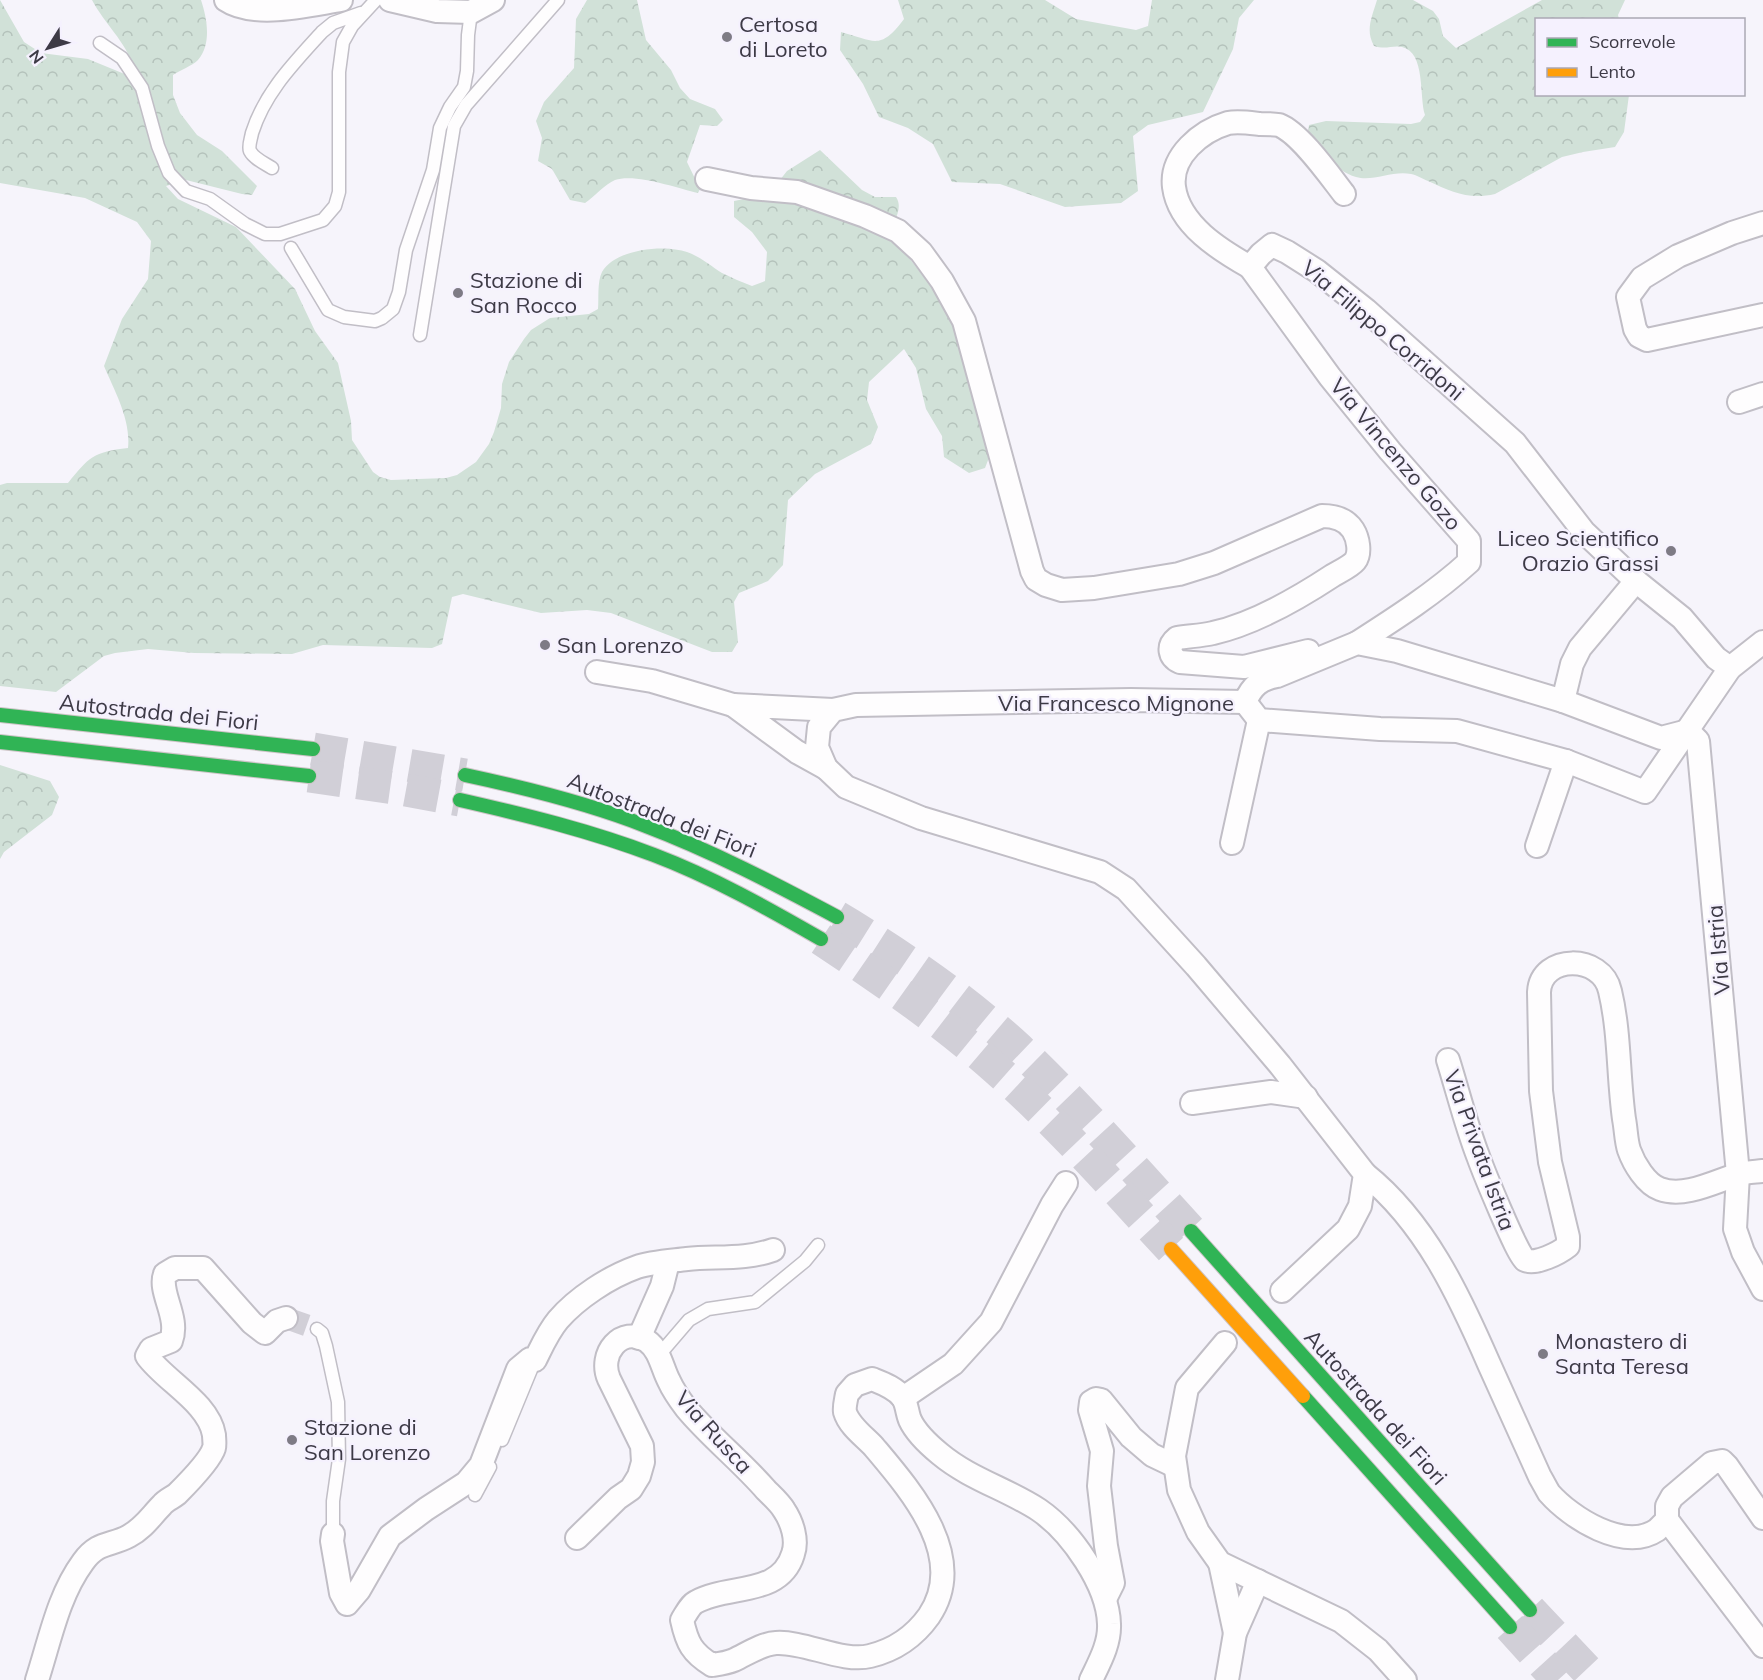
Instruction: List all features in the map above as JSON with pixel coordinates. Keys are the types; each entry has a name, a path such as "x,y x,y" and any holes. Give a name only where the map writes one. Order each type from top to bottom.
{"highway":[{"name":"Autostrada dei Fiori","path":"0,715 313,749"},
{"name":"Autostrada dei Fiori","path":"0,742 309,776"},
{"name":"Autostrada dei Fiori","path":"465,774 545,793 617,815 691,844 766,879 837,917"},
{"name":"Autostrada dei Fiori","path":"460,800 547,819 681,866 757,903 820,939"},
{"name":"Autostrada dei Fiori","path":"1191,1231 1530,1610"},
{"path":"1171,1249 1510,1627"}],"street":[{"path":"232,4 291,8 340,0"},
{"path":"390,0 437,11 471,12 493,0"},
{"path":"1250,267 1205,239 1184,213 1174,188 1174,167 1184,152 1205,134 1230,123 1279,125 1303,143 1344,194"},
{"path":"707,179 751,188 797,192 865,216 898,231 921,252 942,281 964,321 1032,572 1036,579 1062,590 1094,588 1179,574 1214,563 1322,516 1341,519 1355,532 1358,552 1355,561 1250,622 1212,634 1177,638 1170,649 1173,658 1180,662 1244,667 1306,651 1330,654"},
{"path":"1763,223 1732,233 1678,256 1642,278 1628,297 1635,329 1639,336 1647,340 1763,315"},
{"name":"Via Filippo Corridoni","path":"1250,267 1272,245 1317,271 1358,304 1515,442 1584,532 1636,581 1682,618 1716,658 1730,668"},
{"name":"Via Vincenzo Gozo","path":"1250,267 1330,377 1390,451 1469,541 1469,562 1418,603 1357,643"},
{"path":"1738,402 1763,394"},
{"path":"1563,700 1572,664 1580,648 1636,581"},
{"path":"1252,711 1380,729 1457,731 1566,762 1645,792 1730,668 1763,642"},
{"path":"1357,643 1397,651 1563,700 1661,738 1688,731"},
{"name":"Via Francesco Mignone","path":"1233,843 1252,711 1250,691 1263,679 1277,676 1357,643"},
{"name":"Via Francesco Mignone","path":"597,672 652,681 733,705 833,710 856,705 1131,700 1252,711"},
{"name":"Via Francesco Mignone","path":"733,705 797,752 826,768 846,787 921,818 1100,872 1126,889 1196,966 1306,1097 1365,1174 1383,1188 1419,1232 1463,1304 1549,1493 1580,1519 1604,1533 1640,1536 1656,1530 1667,1520"},
{"path":"826,768 817,747 819,727 833,710"},
{"name":"Via Istria","path":"1688,731 1698,741 1738,1174 1735,1229 1743,1252 1763,1289"},
{"path":"1537,846 1566,762"},
{"name":"Via Privata Istria","path":"1448,1060 1478,1157 1510,1235 1525,1260 1533,1261 1550,1256 1568,1246 1568,1237 1550,1162 1541,1080 1539,982 1544,975 1560,966 1585,963 1600,973 1610,987 1629,1149 1642,1174 1659,1189 1677,1191 1708,1185 1738,1174"},
{"path":"1192,1103 1271,1092 1306,1097"},
{"path":"1738,1174 1763,1171"},
{"path":"1282,1291 1348,1228 1360,1206 1365,1174"},
{"path":"1066,1183 1052,1205 991,1322 952,1364 903,1398 910,1421 929,1445 947,1460 976,1478 1007,1491 1040,1511 1070,1538 1105,1599 1109,1626 1104,1654 1091,1680"},
{"path":"333,1534 332,1541 341,1593 347,1604 359,1590 390,1536 466,1483 481,1465 518,1369 530,1359 535,1360 558,1319 581,1299 613,1278 639,1266 687,1259 755,1255 772,1250"},
{"path":"577,1538 618,1498 631,1489 639,1476 643,1462 642,1446 609,1379 605,1361 613,1345 630,1337 639,1338 662,1286 668,1262"},
{"path":"37,1680 58,1612 82,1563 95,1548 128,1537 144,1526 164,1503 176,1495 202,1466 214,1448 214,1433 208,1419 195,1402 147,1356 151,1348 171,1341 174,1333 171,1308 162,1281 165,1274 175,1268 202,1268 252,1323 266,1332 286,1318"},
{"name":"Via Rusca","path":"639,1338 654,1347 669,1381 685,1406 758,1480 784,1510 794,1531 794,1552 784,1571 766,1584 716,1594 694,1603 682,1620 686,1638 697,1656 714,1673 751,1650 776,1643 866,1657 891,1650 915,1632 935,1607 942,1587 940,1551 921,1507 900,1478 845,1413 847,1394 855,1385 872,1379 887,1385 903,1398"},
{"path":"1225,1343 1187,1388 1174,1455 1179,1490 1198,1532 1220,1563 1235,1633"},
{"path":"1105,1599 1113,1583 1099,1486 1102,1451 1090,1410 1091,1402 1096,1399 1101,1400 1131,1437 1152,1455 1175,1466"},
{"path":"1763,1518 1722,1461 1712,1462 1672,1497 1667,1506 1667,1520 1763,1646"},
{"path":"1220,1563 1341,1621 1378,1650 1405,1680"},
{"path":"1227,1680 1235,1633 1258,1581"}],"lane":[{"path":"100,43 122,58 142,88 158,146 169,173 177,182 186,191 210,199 245,224 265,234 280,234 323,220 335,206 339,192 339,72 343,42 363,12 376,0"},
{"path":"420,335 454,126 466,105 558,0"},
{"path":"272,168 254,156 249,143 265,100 322,32 333,23 363,12"},
{"path":"291,248 328,309 344,317 375,321 393,309 399,292 406,249 433,170 440,128 450,107 464,87 471,12"},
{"path":"659,1356 689,1320 708,1309 755,1302 804,1261 818,1245"},
{"path":"317,1329 327,1346 338,1402 339,1449 333,1501 333,1534"},
{"path":"475,1495 501,1442 535,1360"}],"green space":[{"path":"0,0 24,42 41,53 88,59 127,75 133,66 130,57 92,0 201,0 207,31 205,46 198,60 173,75 173,95 180,113 197,135 222,151 257,186 252,195 186,180 166,186 178,199 236,227 295,289 315,331 338,363 351,421 352,440 373,472 380,477 391,480 446,478 457,475 476,462 489,444 494,432 501,408 502,384 509,362 524,339 531,330 550,318 589,314 598,309 600,276 608,264 618,258 641,250 677,250 691,254 722,273 752,286 765,281 767,252 752,232 734,217 734,201 769,194 787,171 820,150 862,190 875,197 896,197 899,207 892,232 893,237 934,290 963,342 981,430 990,455 985,468 969,473 944,457 942,436 926,409 916,368 904,349 869,382 867,400 878,427 871,444 815,474 788,500 783,565 768,581 739,593 734,602 738,642 732,652 712,652 611,613 587,610 541,613 463,594 452,597 442,644 432,648 323,645 292,654 194,653 148,649 104,656 56,692 0,686 0,485 68,483 93,457 128,448 125,417 104,366 122,319 148,279 151,241 137,222 85,198 0,183"},
{"path":"587,0 637,0 646,40 671,70 680,88 690,99 715,109 723,120 717,126 700,125 687,162 700,189 698,193 656,182 623,178 603,187 585,203 570,200 552,169 538,161 542,138 536,121 544,102 574,68 576,19"},
{"path":"898,0 1045,0 1076,19 1136,30 1148,26 1152,0 1254,0 1239,18 1233,49 1203,112 1148,125 1133,136 1138,191 1121,203 1065,207 1000,184 952,182 933,144 908,128 879,117 863,84 840,50 841,32 870,40 882,40 889,36 904,19"},
{"path":"1377,0 1413,0 1433,11 1439,19 1443,36 1456,48 1542,0 1625,0 1619,18 1535,18 1535,96 1629,96 1624,132 1615,147 1562,157 1495,194 1486,196 1461,194 1411,174 1397,173 1363,178 1348,174 1335,165 1318,147 1308,134 1309,125 1326,121 1411,124 1420,122 1425,115 1415,57 1402,47 1374,46 1371,40 1370,23"},
{"path":"0,765 50,781 59,797 52,815 4,852 0,859"}],"tunnel":[{"path":"313,749 465,775"},
{"path":"309,776 460,800"},
{"path":"837,917 885,946 931,978 1018,1048 1085,1115 1191,1231"},
{"path":"821,939 911,1001 996,1069 1064,1134 1171,1249"},
{"path":"286,1318 317,1329"},
{"path":"1530,1610 1596,1680"},
{"path":"1510,1627 1558,1680"}],"traffic: fast":[{"path":"0,715 313,749"},
{"path":"0,742 309,776"},
{"path":"465,775 557,797 646,826 719,857 837,917"},
{"path":"460,800 558,824 654,855 718,883 821,939"},
{"path":"1191,1231 1530,1610"},
{"path":"1303,1396 1510,1627"}],"traffic: slow":[{"path":"1171,1249 1303,1396"}],"place":[{"name":"Certosa di Loreto","path":"727,37"},
{"name":"Stazione di San Rocco","path":"458,293"},
{"name":"Liceo Scientifico Orazio Grassi","path":"1671,551"},
{"name":"San Lorenzo","path":"545,645"},
{"name":"Monastero di Santa Teresa","path":"1543,1354"},
{"name":"Stazione di San Lorenzo","path":"292,1440"}]}
